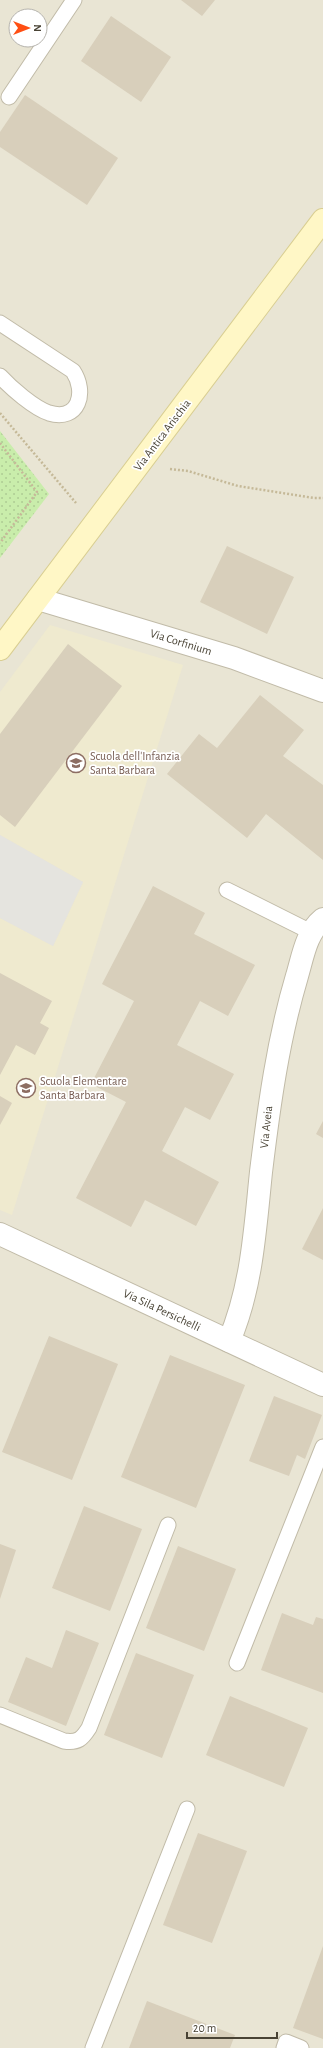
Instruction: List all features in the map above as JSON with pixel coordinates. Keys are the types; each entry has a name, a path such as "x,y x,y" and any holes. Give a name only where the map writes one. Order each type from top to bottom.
{"main road":[{"name":"Via Antica Arischia","path":"0,649 323,220"}],"street":[{"name":"Via Corfinium","path":"38,599 234,658 323,691"},
{"name":"Via Aveia","path":"229,1341 238,1320 248,1280 270,1097 279,1047 291,997 317,925"},
{"name":"Via Sila Persichelli","path":"0,1234 323,1385"}],"lane":[{"path":"9,97 74,0"},
{"path":"0,323 73,371 79,383 80,400 73,410 68,413 49,413 38,407 0,376"},
{"path":"227,890 317,925"},
{"path":"237,1664 323,1447"},
{"path":"0,1715 64,1741 73,1742 82,1739 89,1728 168,1525"},
{"path":"93,2048 187,1809"},
{"path":"284,2048 286,2042 301,2048"}],"path":[{"path":"0,413 73,501 98,520"},
{"path":"0,443 37,492 0,543"},
{"path":"140,465 188,470 238,486 314,498 323,498"}],"shaded area":[{"path":"0,0 323,0 323,2048 0,2048"},
{"name":"Scuola dell'Infanzia Santa Barbara","path":"50,625 183,665 12,1215 0,1210 0,918 53,946 83,882 0,835 0,692"},
{"path":"0,835 83,882 53,946 0,918"}],"green space":[{"path":"0,431 49,494 0,558"}],"building":[{"path":"181,0 215,0 202,16"},
{"path":"111,16 171,57 141,102 81,61"},
{"path":"25,95 118,158 87,205 0,147 0,132"},
{"path":"227,546 294,577 267,634 200,602"},
{"path":"68,644 122,686 15,827 0,815 0,734"},
{"path":"260,695 304,730 283,756 323,785 323,860 266,814 247,838 167,774 199,734 217,748"},
{"path":"153,886 205,913 194,934 255,965 228,1016 200,1001 177,1045 234,1074 210,1120 185,1107 162,1151 219,1182 196,1226 145,1200 131,1227 76,1198 126,1102 91,1084 134,1001 102,984"},
{"path":"0,973 52,1001 40,1023 49,1028 35,1055 16,1045 0,1075"},
{"path":"0,1096 12,1103 0,1125"},
{"path":"323,1121 323,1138 316,1134"},
{"path":"323,1208 323,1260 302,1249"},
{"path":"49,1336 118,1364 72,1480 2,1452"},
{"path":"170,1355 245,1385 196,1508 121,1477"},
{"path":"274,1396 322,1415 305,1459 297,1455 289,1476 249,1461"},
{"path":"84,1506 142,1529 110,1611 52,1588"},
{"path":"0,1544 16,1550 0,1599"},
{"path":"178,1546 236,1569 204,1651 146,1628"},
{"path":"282,1613 313,1625 316,1617 323,1619 323,1693 261,1670"},
{"path":"66,1630 99,1643 66,1726 8,1702 26,1657 52,1668"},
{"path":"136,1653 194,1675 162,1758 104,1735"},
{"path":"230,1696 308,1728 284,1787 206,1755"},
{"path":"198,1833 247,1851 212,1943 163,1925"},
{"path":"323,1946 323,2039 293,2028"},
{"path":"147,2001 235,2035 230,2048 129,2048"}],"place":[{"name":"Scuola dell'Infanzia Santa Barbara","path":"76,763"},
{"name":"Scuola Elementare Santa Barbara","path":"26,1088"}]}
